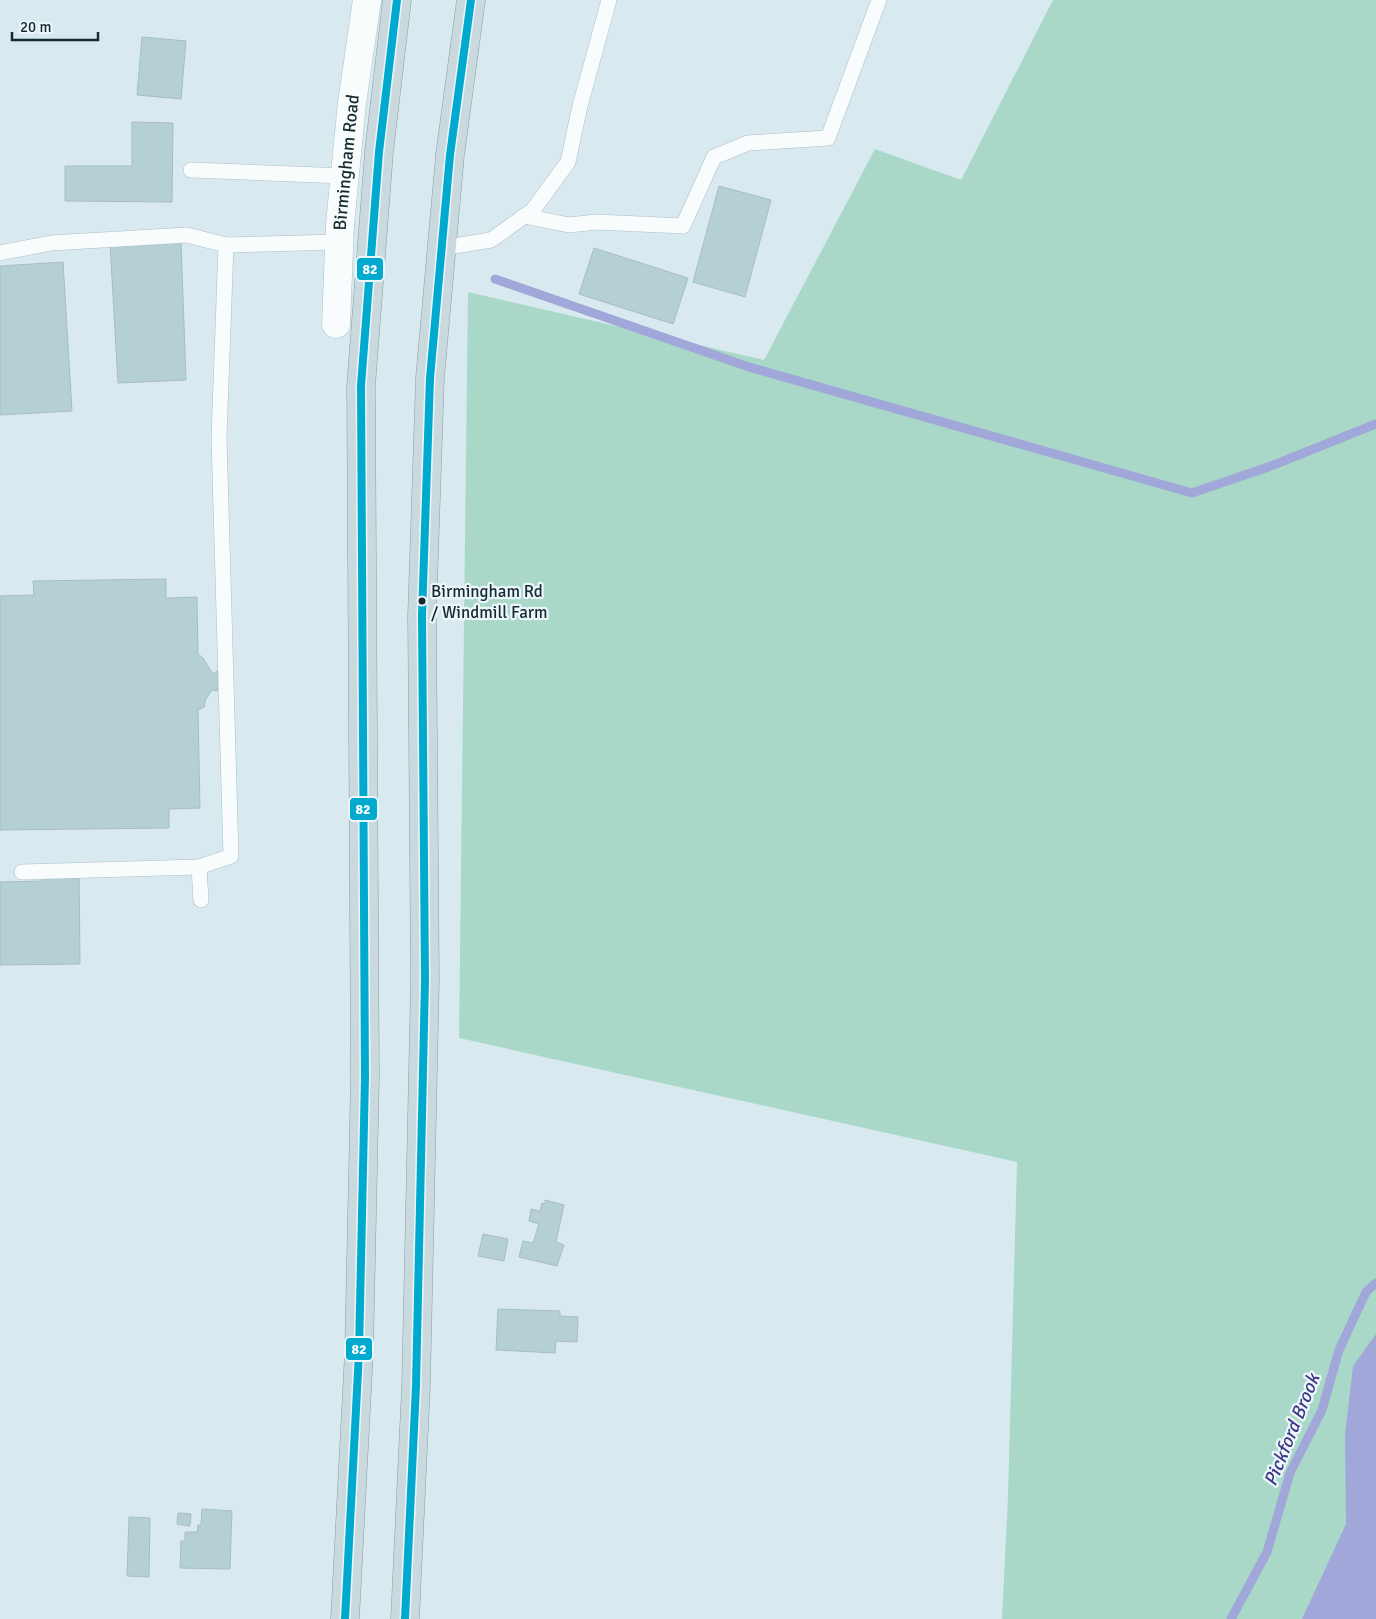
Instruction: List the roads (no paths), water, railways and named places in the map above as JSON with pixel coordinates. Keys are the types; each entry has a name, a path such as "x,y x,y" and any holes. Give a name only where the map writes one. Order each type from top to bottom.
{"highway":[{"name":"Birmingham Road","path":"345,1619 359,1352 365,1077 361,386 378,152 397,0"},
{"path":"405,1619 416,1386 425,990 422,616 430,378 450,154 472,0"}],"street":[{"name":"Birmingham Road","path":"336,324 339,242 345,176 352,103 367,0"}],"lane":[{"path":"442,248 492,240 533,210 568,162 580,106 609,0"},
{"path":"524,216 569,225 596,222 683,226 714,157 748,143 828,138 879,0"},
{"path":"191,170 345,176"},
{"path":"0,253 51,243 187,235 226,245 339,242"},
{"path":"22,872 199,867 231,856 219,438 226,245"},
{"path":"199,867 201,900"}],"water":[{"path":"1376,1334 1376,1619 1302,1619 1346,1524 1345,1435 1353,1366"}],"waterway":[{"path":"495,279 749,367 1192,493 1271,466 1376,424"},
{"name":"Pickford Brook","path":"1231,1619 1267,1552 1290,1473 1322,1410 1339,1350 1366,1292 1376,1283"}],"place":[{"name":"Birmingham Rd / Windmill Farm","path":"422,601"}]}
